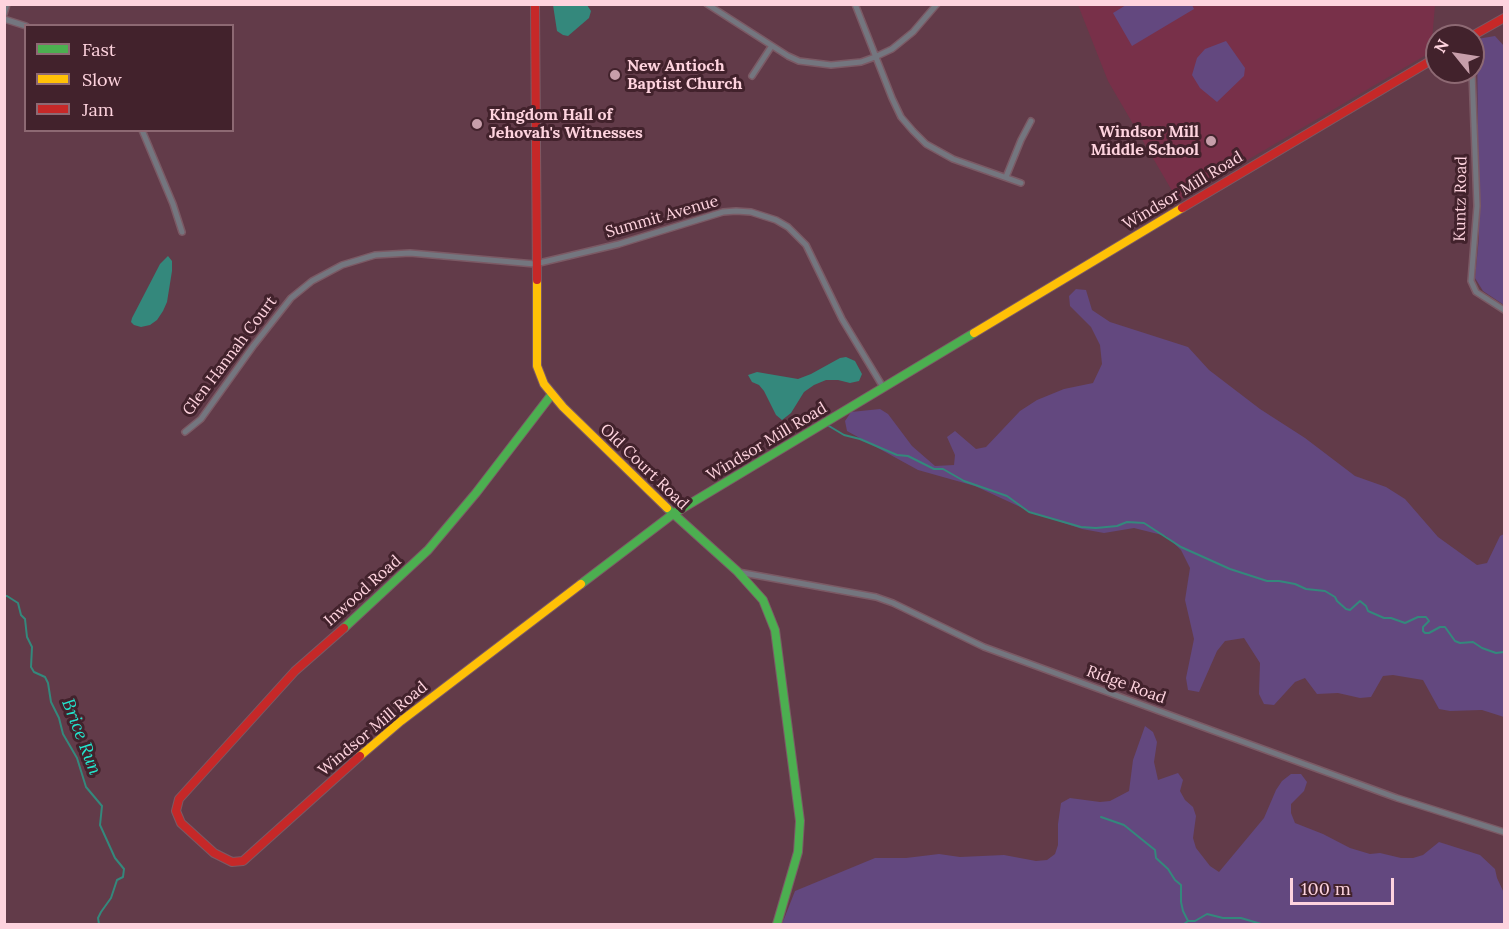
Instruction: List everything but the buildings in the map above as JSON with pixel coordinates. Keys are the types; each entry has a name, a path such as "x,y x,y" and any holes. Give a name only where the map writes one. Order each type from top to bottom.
{"main road":[{"name":"Old Court Road","path":"535,4 537,366 544,384 552,394 673,514 737,571 763,600 776,630 799,802 800,838 777,924"},
{"path":"1485,29 1504,18"},
{"name":"Windsor Mill Road","path":"179,799 178,817 189,832 223,859 232,862 243,861 401,721 673,514 1425,64"},
{"name":"Inwood Road","path":"179,799 295,671 387,590 428,549 476,493 552,394"}],"street":[{"path":"4,14 7,4"},
{"path":"707,4 788,56 817,64 845,64 875,57 903,41 937,4"},
{"path":"855,4 901,117 926,144 953,159 1021,183"},
{"path":"4,19 24,25"},
{"path":"752,76 771,46"},
{"name":"Kuntz Road","path":"1472,84 1477,217 1471,281 1476,292 1504,310"},
{"path":"1006,177 1031,122"},
{"path":"143,132 174,204 182,232"},
{"name":"Summit Avenue","path":"535,264 619,244 723,212 736,211 763,215 788,227 806,245 850,334 883,387"},
{"name":"Glen Hannah Court","path":"185,432 201,419 291,298 312,281 342,264 375,255 402,253 535,264"},
{"name":"Ridge Road","path":"737,571 876,597 984,647 1397,798 1504,831"}],"shaded area":[{"path":"553,5 587,5 591,11 589,18 568,36 557,31"},
{"name":"Windsor Mill Middle School","path":"1078,5 1435,5 1433,24 1425,24 1425,56 1178,201 1108,81"},
{"path":"1126,5 1192,5 1194,9 1132,46 1113,13"},
{"path":"1495,36 1504,46 1504,305 1483,291 1475,278 1479,237 1477,84 1485,84 1485,38"},
{"path":"1226,41 1245,68 1244,76 1217,102 1200,88 1192,75 1197,58 1205,49"},
{"path":"168,256 172,261 172,271 167,302 163,311 150,325 141,327 134,325 131,322 132,318 160,264"},
{"path":"1076,289 1086,290 1092,310 1110,322 1188,347 1209,370 1355,476 1386,487 1405,499 1438,537 1477,565 1487,563 1500,536 1504,534 1504,717 1482,710 1439,709 1423,680 1393,675 1383,676 1371,697 1360,698 1338,693 1317,694 1305,678 1295,682 1274,705 1264,704 1259,694 1260,663 1244,638 1225,641 1217,651 1199,692 1188,690 1186,678 1194,639 1185,600 1190,568 1181,550 1166,536 1134,528 1104,533 1082,529 1031,512 975,486 918,470 847,431 845,421 851,412 880,409 888,414 912,446 935,466 954,465 955,455 947,437 955,431 976,449 986,447 1020,411 1037,400 1064,389 1093,383 1102,364 1100,345 1091,327 1070,306 1069,296"},
{"path":"846,357 855,361 862,374 859,381 850,383 826,380 814,385 804,392 791,413 782,420 776,415 764,391 752,382 748,375 757,372 798,379"},
{"path":"1145,726 1153,732 1157,742 1154,762 1158,780 1178,773 1183,780 1180,791 1193,807 1196,816 1193,838 1196,848 1210,866 1219,872 1264,818 1282,781 1291,774 1301,774 1307,782 1304,791 1291,804 1291,813 1295,823 1350,848 1370,854 1380,853 1413,858 1423,855 1439,842 1480,855 1495,869 1504,893 1504,924 782,924 795,891 875,858 906,858 939,854 960,857 1004,855 1036,861 1047,860 1055,854 1058,845 1061,803 1070,798 1110,801 1129,791 1133,760"}],"waterway":[{"path":"829,426 844,435 860,439 897,455 908,456 934,469 943,469 964,481 1007,496 1029,512 1081,527 1117,526 1127,522 1144,523 1181,547 1230,569 1267,581 1279,581 1306,589 1325,591 1350,610 1360,601 1368,611 1384,618 1405,623 1418,617 1426,617 1429,621 1423,627 1425,633 1445,627 1455,641 1473,642 1496,653 1504,652"},
{"name":"Brice Run","path":"4,596 18,603 21,615 25,619 27,637 32,647 31,667 34,672 45,677 48,683 51,702 59,718 63,734 77,758 86,787 102,806 100,825 115,858 124,869 123,877 117,880 111,898 98,918 99,924"},
{"path":"1101,817 1124,825 1155,850 1156,858 1181,885 1181,902 1188,921"},
{"path":"1184,924 1207,914 1223,918 1241,918 1261,924"},
{"path":"1271,924 1280,924"}],"traffic: fast":[{"path":"581,584 673,514 974,333"},
{"path":"344,628 428,550 476,493 552,394"},
{"path":"667,508 737,571 763,600 775,630 800,821 798,852 777,924"}],"traffic: slow":[{"path":"974,333 1182,208"},
{"path":"537,280 537,366 544,384 563,407 667,508"},
{"path":"360,756 401,721 581,584"}],"traffic: jam":[{"path":"535,4 537,280"},
{"path":"1485,29 1504,18"},
{"path":"1182,208 1425,64"},
{"path":"344,628 295,671 179,799 176,811 181,823 214,853 232,862 243,861 360,756"}],"place":[{"name":"New Antioch Baptist Church","path":"615,75"},
{"name":"Kingdom Hall of Jehovah's Witnesses","path":"477,124"},
{"name":"Windsor Mill Middle School","path":"1211,141"}]}
